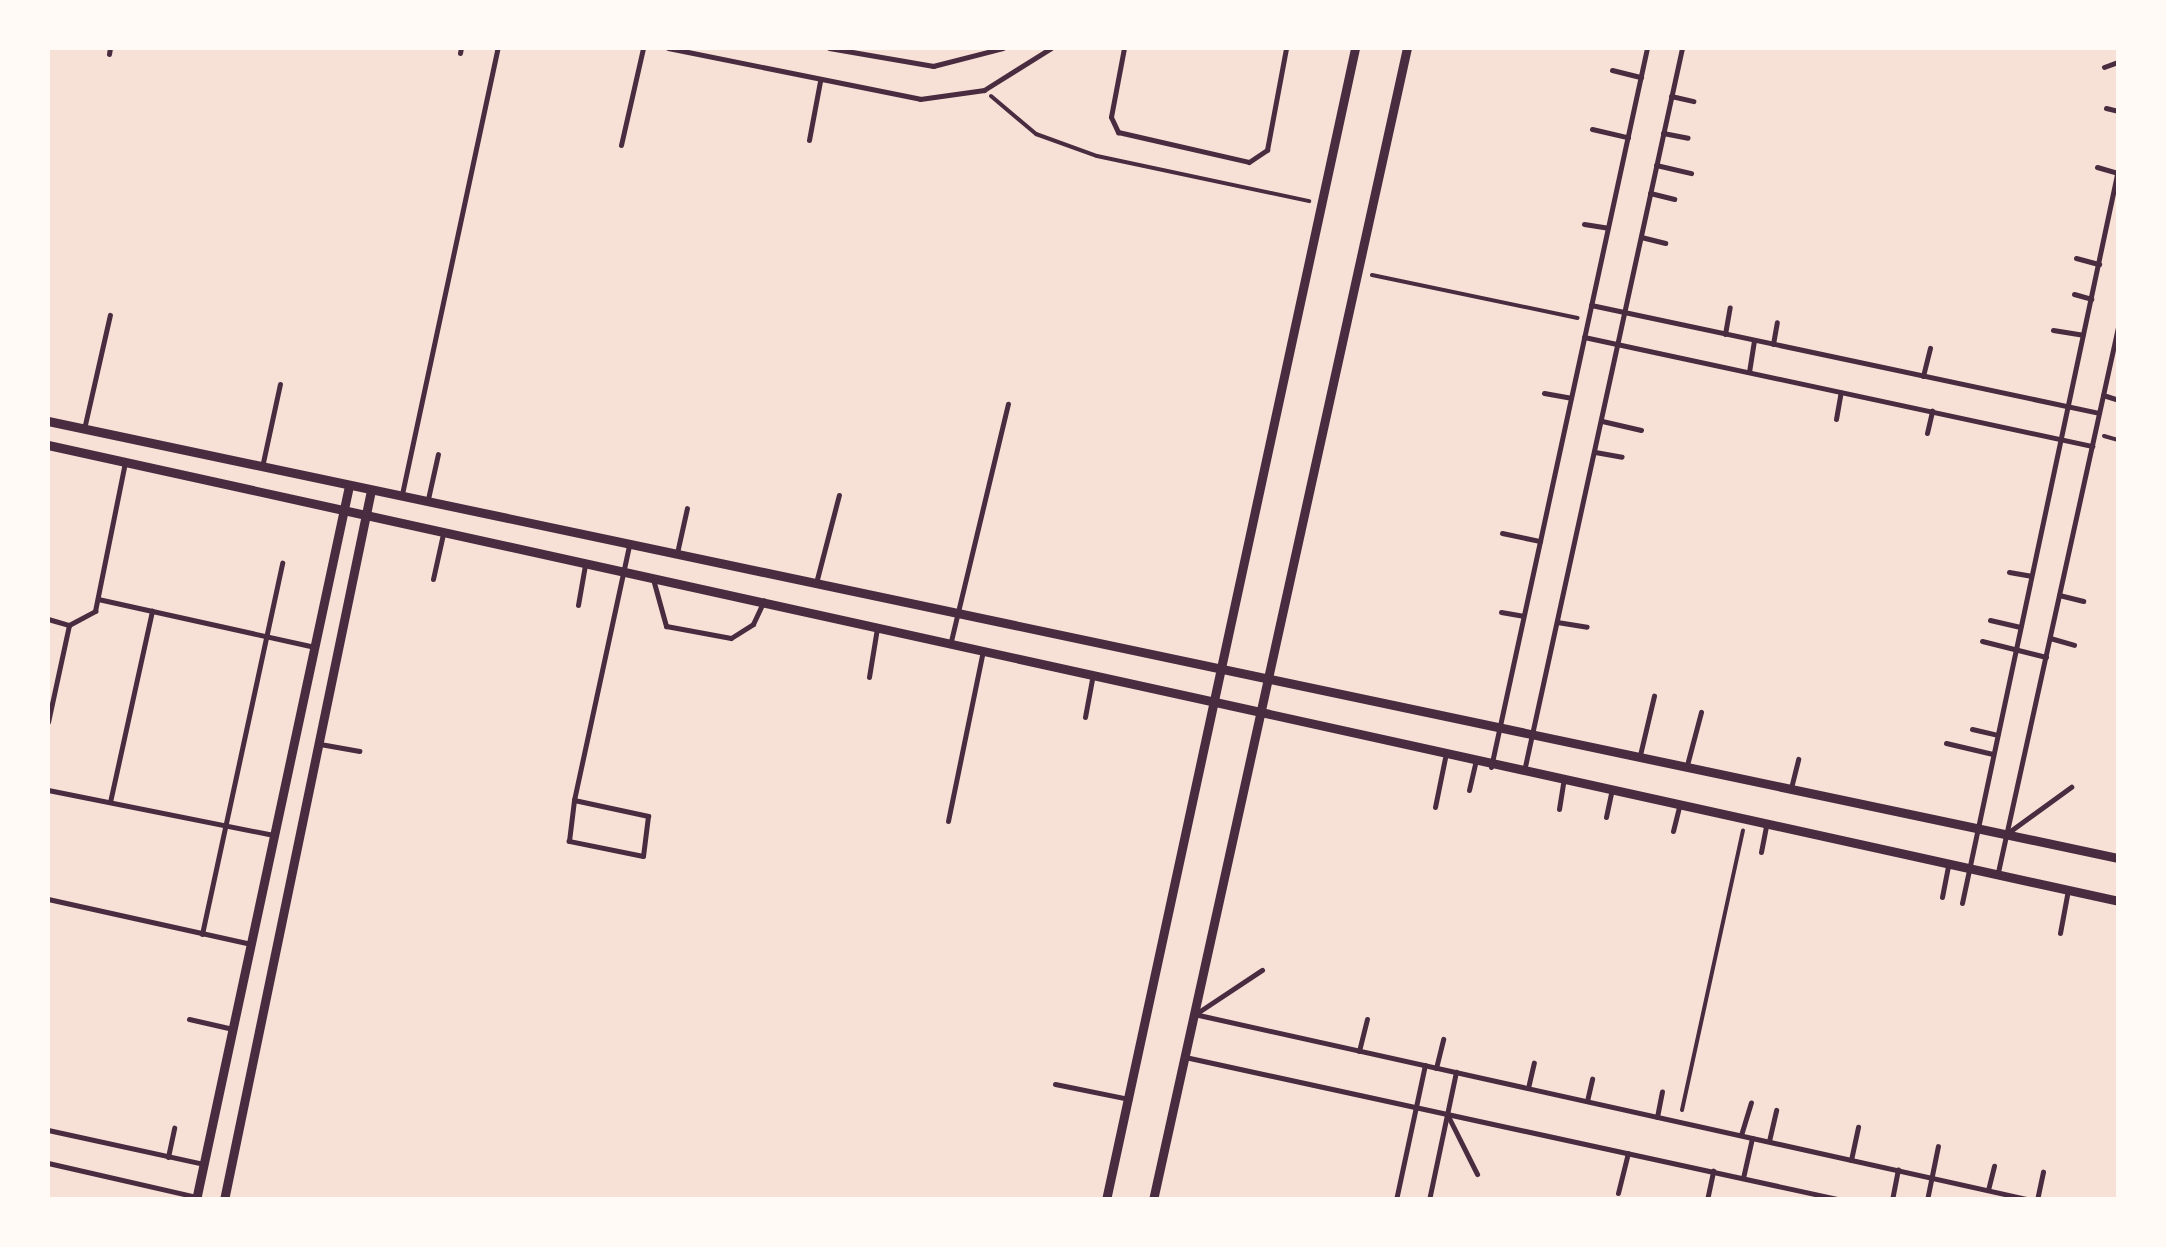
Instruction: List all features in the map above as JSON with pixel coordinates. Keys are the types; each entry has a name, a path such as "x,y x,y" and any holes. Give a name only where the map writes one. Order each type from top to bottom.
{"street":[{"path":"1106,1200 1225,668 1355,48"},
{"path":"1153,1200 1407,48"},
{"path":"48,421 957,617 1268,676 2118,858"},
{"path":"48,446 1094,672 1258,717 2118,901"},
{"path":"197,1198 349,486"},
{"path":"224,1200 371,490"}],"lane":[{"path":"401,497 498,48"},
{"path":"621,145 643,48"},
{"path":"668,48 920,98 984,90 1051,48"},
{"path":"830,48 934,66 1003,48"},
{"path":"864,56 866,48"},
{"path":"1124,48 1111,117 1118,132 1249,162 1267,150 1286,48"},
{"path":"1491,767 1647,48"},
{"path":"1523,774 1682,48"},
{"path":"2104,67 2118,62"},
{"path":"1612,70 1641,77"},
{"path":"809,140 820,80"},
{"path":"1671,96 1693,101"},
{"path":"2106,108 2118,111"},
{"path":"1592,130 1628,136"},
{"path":"1663,133 1688,138"},
{"path":"1656,166 1691,173"},
{"path":"1962,903 2118,172 2097,167"},
{"path":"1650,193 1674,199"},
{"path":"1584,224 1608,228"},
{"path":"1640,236 1666,243"},
{"path":"2076,258 2098,264"},
{"path":"2074,294 2091,299"},
{"path":"1591,306 2100,413"},
{"path":"1725,334 1730,307"},
{"path":"84,429 110,315"},
{"path":"1772,344 1777,322"},
{"path":"1998,875 2118,326"},
{"path":"2053,330 2083,335"},
{"path":"1584,337 2092,446"},
{"path":"1748,372 1754,340"},
{"path":"1923,376 1930,348"},
{"path":"262,467 280,384"},
{"path":"1836,419 1841,392"},
{"path":"1544,393 1571,398"},
{"path":"2103,396 2118,400"},
{"path":"951,641 1008,404"},
{"path":"1927,433 1932,411"},
{"path":"1602,421 1641,430"},
{"path":"1594,452 1622,458"},
{"path":"428,502 438,454"},
{"path":"48,722 69,625 98,599 125,462"},
{"path":"815,586 839,495"},
{"path":"676,556 687,508"},
{"path":"433,578 443,531"},
{"path":"1502,533 1540,540"},
{"path":"574,800 648,816 643,856 569,841 574,800 628,546"},
{"path":"578,605 585,562"},
{"path":"202,934 282,563"},
{"path":"2010,572 2031,576"},
{"path":"654,576 666,626 731,638 754,624 764,600"},
{"path":"2059,595 2083,601"},
{"path":"98,599 315,647"},
{"path":"110,802 152,611"},
{"path":"1501,612 1524,616"},
{"path":"48,619 69,625"},
{"path":"1990,620 2020,627"},
{"path":"1556,622 1587,627"},
{"path":"869,677 877,624"},
{"path":"2050,638 2074,645"},
{"path":"1982,641 2046,658"},
{"path":"948,821 984,648"},
{"path":"1084,717 1094,672"},
{"path":"1640,755 1654,696"},
{"path":"1687,765 1701,712"},
{"path":"1972,729 1997,735"},
{"path":"1946,743 1993,754"},
{"path":"320,744 359,750"},
{"path":"1436,807 1446,758"},
{"path":"1791,788 1798,759"},
{"path":"1469,790 1475,764"},
{"path":"1558,808 1563,783"},
{"path":"2006,834 2070,786"},
{"path":"48,790 274,835"},
{"path":"1606,817 1611,793"},
{"path":"1673,831 1679,807"},
{"path":"1761,852 1766,826"},
{"path":"1942,897 1948,864"},
{"path":"2060,933 2068,890"},
{"path":"48,900 251,944"},
{"path":"1194,1014 1262,970"},
{"path":"1194,1014 2034,1200 2043,1172"},
{"path":"188,1019 233,1029"},
{"path":"1359,1050 1366,1019"},
{"path":"1436,1068 1443,1039"},
{"path":"1185,1056 1842,1200"},
{"path":"1528,1088 1534,1064"},
{"path":"1396,1200 1426,1065"},
{"path":"1429,1200 1456,1072"},
{"path":"1587,1101 1592,1079"},
{"path":"1055,1084 1128,1099"},
{"path":"1656,1116 1662,1091"},
{"path":"1742,1135 1751,1102"},
{"path":"1769,1142 1776,1110"},
{"path":"1447,1114 1477,1174"},
{"path":"1851,1160 1858,1127"},
{"path":"168,1157 174,1128"},
{"path":"48,1130 204,1164"},
{"path":"1743,1178 1752,1138"},
{"path":"1926,1200 1938,1146"},
{"path":"1618,1193 1628,1153"},
{"path":"48,1164 197,1198"},
{"path":"1988,1190 1994,1166"},
{"path":"1892,1200 1898,1170"},
{"path":"1708,1200 1713,1171"}],"path":[{"path":"984,90 1036,134 1098,156 1324,204"},
{"path":"1357,272 1588,320"},
{"path":"1680,1122 1746,822"}]}
